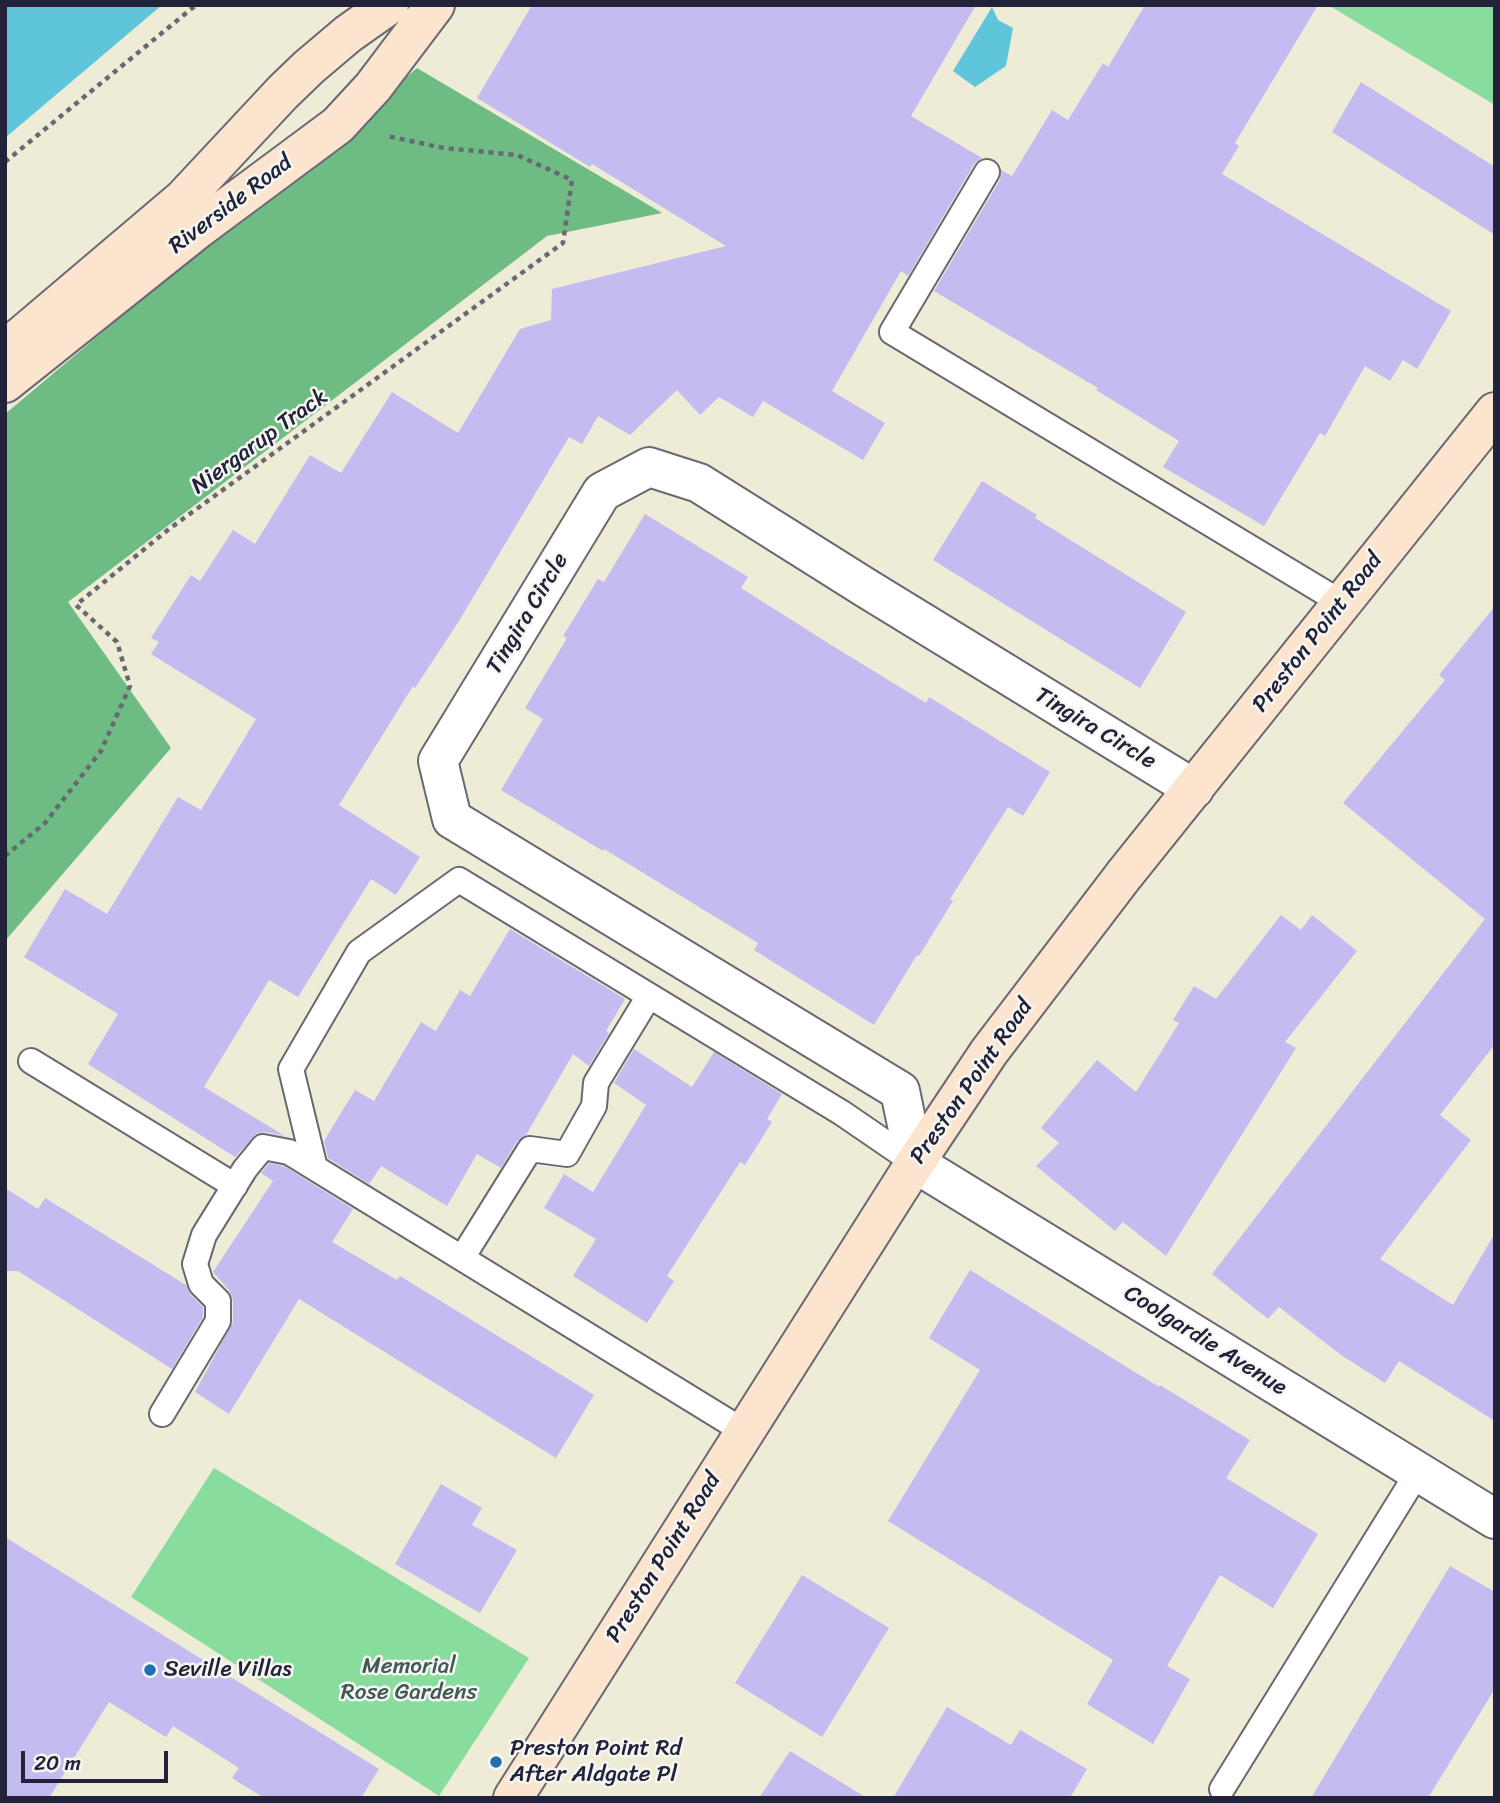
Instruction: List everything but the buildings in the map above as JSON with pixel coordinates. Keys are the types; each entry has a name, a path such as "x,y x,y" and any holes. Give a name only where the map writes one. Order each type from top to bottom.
{"main road":[{"name":"Riverside Road","path":"5,350 183,200 309,67 348,34 389,5"},
{"name":"Riverside Road","path":"5,383 198,229 338,125 373,87 435,5"},
{"name":"Preston Point Road","path":"513,1798 915,1163 989,1052 1124,875 1495,412"}],"street":[{"name":"Tingira Circle","path":"915,1163 900,1091 452,819 438,761 602,492 649,467 699,483 866,589 1194,789"},
{"name":"Coolgardie Avenue","path":"915,1163 1495,1519"}],"lane":[{"path":"987,172 892,332 1342,603"},
{"path":"315,1168 291,1069 359,952 459,880 842,1113 915,1163"},
{"path":"462,1258 530,1149 567,1154 594,1105 596,1083 649,996"},
{"path":"31,1061 235,1185"},
{"path":"162,1414 218,1321 218,1301 201,1284 195,1264 204,1235 263,1147 289,1152 745,1432"},
{"path":"1222,1789 1418,1472"}],"path":[{"path":"5,162 196,5"},
{"name":"Niergarup Track","path":"5,856 45,823 101,751 130,686 117,642 76,605 169,529 563,243 572,180 517,155 444,148"}],"green space":[{"path":"1328,5 1495,5 1495,105"},
{"path":"417,68 662,213 547,236 68,602 171,748 5,941 5,414"},
{"name":"Memorial Rose Gardens","path":"214,1468 529,1658 439,1796 131,1597"}],"water":[{"path":"5,5 162,5 5,138"},
{"path":"992,7 998,20 1013,28 1006,66 975,87 953,71"}],"place":[{"name":"Seville Villas","path":"150,1670"},
{"name":"Preston Point Rd After Aldgate Pl","path":"496,1762"}]}
